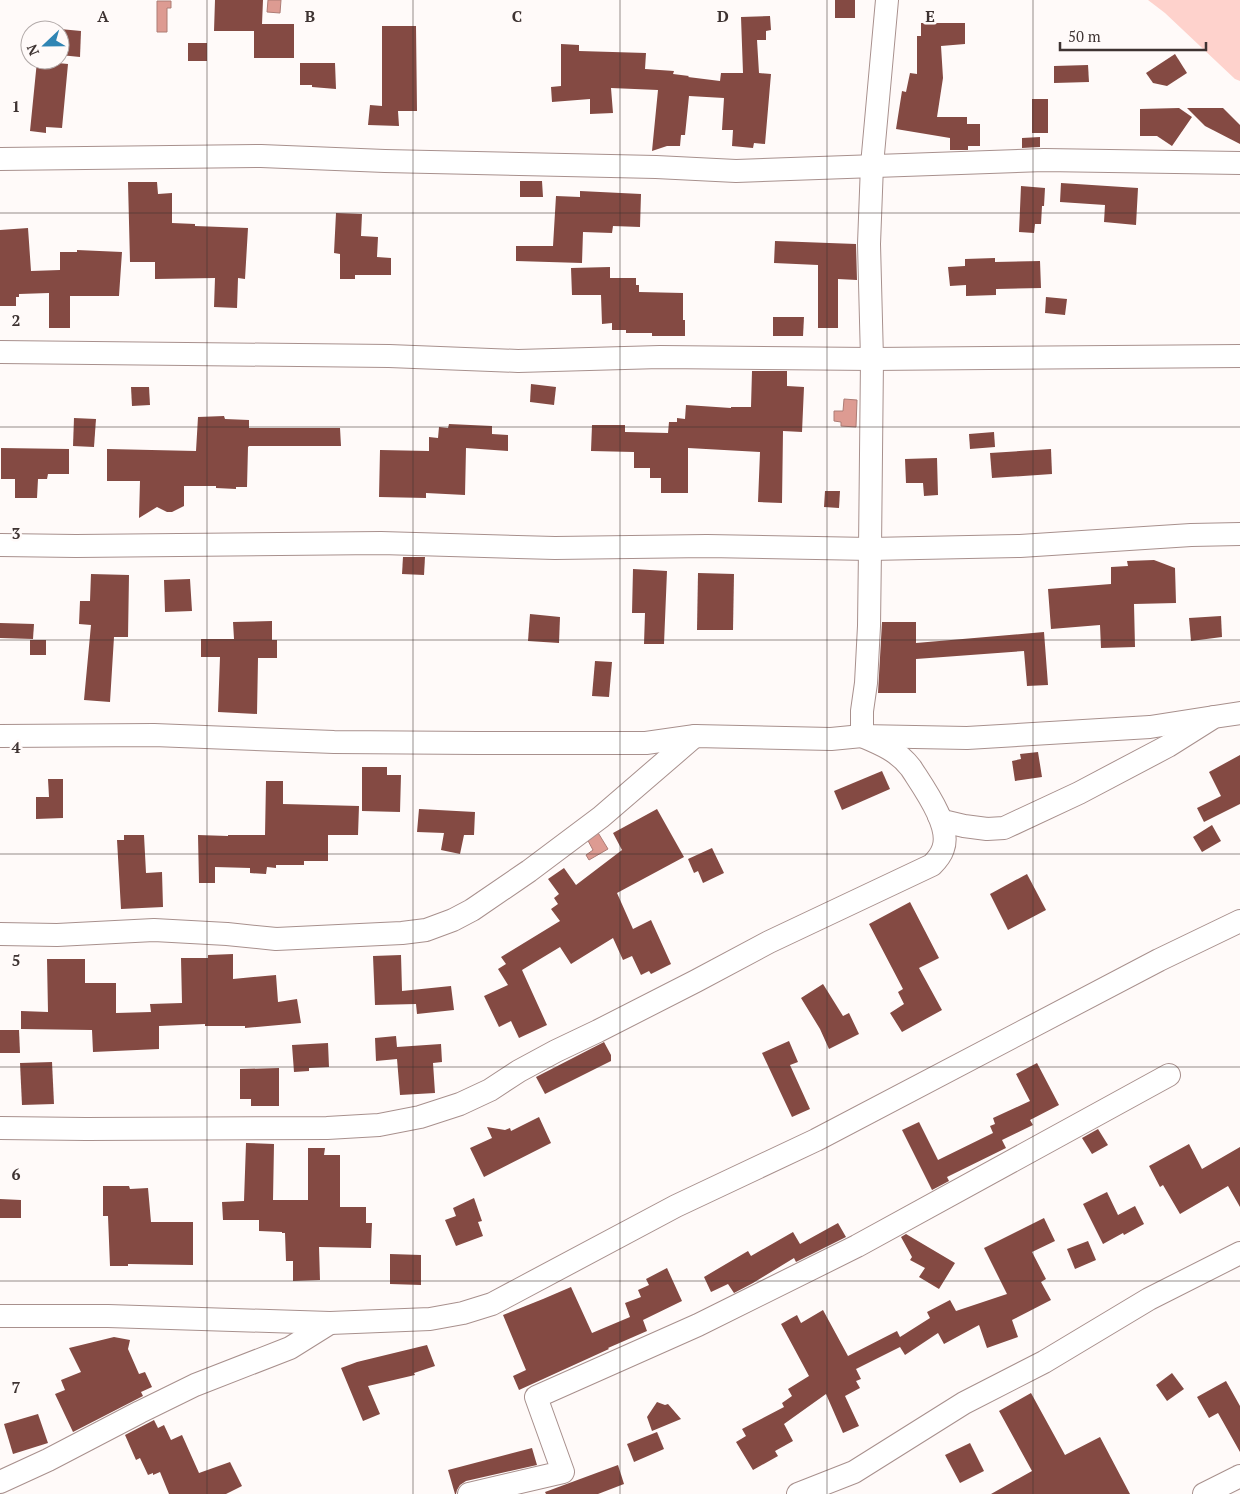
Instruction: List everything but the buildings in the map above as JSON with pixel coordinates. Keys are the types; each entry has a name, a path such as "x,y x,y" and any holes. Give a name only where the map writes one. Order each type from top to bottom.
{"street":[{"path":"862,736 862,711 866,683 870,549 872,359 869,244 872,165 887,0"},
{"path":"0,159 261,156 385,162 656,167 736,171 1044,160 1240,163"},
{"path":"0,352 311,354 518,361 660,358 872,359 1240,356"},
{"path":"0,545 381,543 555,548 707,546 870,549 1020,546 1191,535 1240,534"},
{"path":"0,736 154,735 334,742 638,743 695,736 967,738 1150,726 1240,713"},
{"path":"862,736 883,744 905,760 943,821 987,829 1004,828 1079,793 1168,746 1214,717"},
{"path":"0,934 57,935 154,930 276,939 402,934 426,930 453,920 472,910 528,871 601,817 695,736"},
{"path":"905,760 906,747 922,737"},
{"path":"0,1128 86,1130 327,1128 379,1124 420,1117 460,1104 490,1090 519,1071 556,1051 769,942 932,866 943,850 946,836 940,816"},
{"path":"0,1316 108,1316 330,1323 430,1319 463,1313 492,1304 676,1206 816,1140 1159,960 1240,921"},
{"path":"469,1494 563,1472 536,1397 698,1325 857,1246 1169,1076"},
{"path":"798,1494 854,1472 964,1403 1044,1362 1149,1299 1240,1253"},
{"path":"0,1482 48,1460 195,1385 290,1348 330,1323"},
{"path":"1204,1494 1240,1476"}],"shaded area":[{"path":"268,0 281,0 280,13 267,12"},
{"path":"1148,0 1240,0 1240,81 1235,79 1165,13"},
{"path":"157,1 171,1 171,8 167,8 167,32 157,32"},
{"path":"844,399 857,400 856,427 841,426 841,422 834,421 834,411 843,411"},
{"path":"597,831 608,849 589,860 586,855 593,850 586,837"}]}
